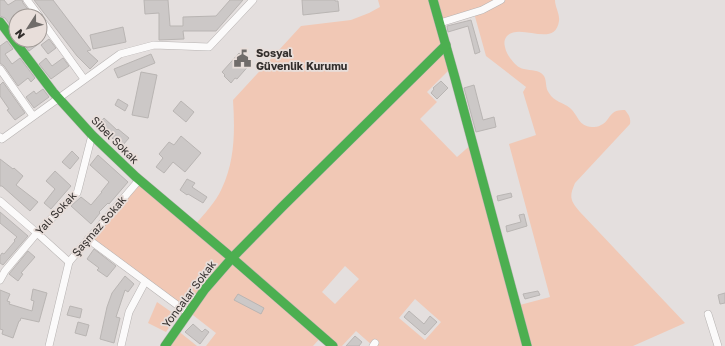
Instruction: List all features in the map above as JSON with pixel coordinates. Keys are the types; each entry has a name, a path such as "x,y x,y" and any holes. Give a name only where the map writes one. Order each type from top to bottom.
{"street":[{"path":"1,138 120,54 154,45 209,47 253,0"},
{"path":"433,0 527,346"},
{"path":"440,23 482,10 501,0"},
{"name":"Sibel Sokak","path":"0,22 58,98 92,135 139,180 333,346"},
{"path":"48,29 84,79"},
{"name":"Yoncalar Sokak","path":"165,346 205,289 232,258 446,45"},
{"path":"0,69 33,116"},
{"name":"Yalı Sokak","path":"0,280 38,233 78,190 92,135"},
{"name":"Şaşmaz Sokak","path":"49,346 69,262 139,180"},
{"path":"0,201 69,262"},
{"path":"88,239 188,313"},
{"path":"121,346 129,312 145,282"},
{"path":"708,314 718,346"}],"shaded area":[{"path":"378,0 555,0 559,18 556,29 551,33 544,34 513,32 507,36 505,40 504,44 506,52 513,62 520,68 537,71 542,74 545,78 546,87 551,96 570,108 584,125 592,127 599,126 607,121 615,111 625,110 628,113 630,124 575,183 571,195 572,201 580,212 685,323 633,346 373,346 356,331 342,346 333,346 322,336 313,346 206,346 216,333 88,239 139,180 194,226 210,208 226,178 232,156 233,145 233,100 301,26 351,20 380,7","holes":["474,13 486,56 526,87 523,92 536,135 509,144 550,297 516,306 473,143 457,157 420,119 437,102 427,92 452,67 440,23","345,266 359,279 335,304 322,292","415,299 441,322 425,340 399,318"]},
{"path":"157,302 177,316 166,332 148,323"},
{"path":"177,330 197,346 165,346"}],"building":[{"path":"0,0 4,0 8,5 16,0 22,0 27,8 8,8 8,22 5,18 0,16"},
{"path":"34,0 53,0 91,50 87,51 98,61 90,69 77,56 48,18 48,8 40,8"},
{"path":"144,0 168,0 170,26 183,26 183,17 216,16 230,0 243,0 216,31 183,31 184,39 159,40 159,13 145,14"},
{"path":"302,0 335,0 338,1 339,11 303,15"},
{"path":"471,20 480,52 475,54 468,26 448,32 447,26"},
{"path":"123,27 126,42 93,49 90,35"},
{"path":"49,39 56,48 48,54 43,48 48,48"},
{"path":"7,41 8,48 13,49 5,54 12,64 20,58 35,78 31,82 28,78 18,86 4,66 0,63 0,46"},
{"path":"239,53 251,63 237,79 235,78 231,83 222,72"},
{"path":"151,54 155,63 118,78 114,69"},
{"path":"46,58 52,66 63,58 69,66 51,79 39,64"},
{"path":"141,72 157,75 148,118 132,115"},
{"path":"441,81 448,88 437,99 431,93 434,89 433,88"},
{"path":"3,82 25,113 15,120 7,110 9,109 0,96 0,85"},
{"path":"474,85 483,120 494,117 496,127 476,132 464,88"},
{"path":"43,89 49,97 34,108 26,97 34,91 36,94"},
{"path":"118,99 128,105 125,111 115,105"},
{"path":"181,101 194,112 186,122 173,111"},
{"path":"104,118 117,130 118,129 129,138 122,146 97,126"},
{"path":"181,136 201,153 185,172 173,162 164,173 156,167 163,158 159,154 169,142 174,145"},
{"path":"72,151 79,158 70,169 62,162"},
{"path":"98,155 128,182 109,204 108,203 99,212 100,213 91,224 71,206 81,197 91,205 109,182 90,165"},
{"path":"0,159 23,176 16,185 38,202 30,211 2,186 0,186"},
{"path":"55,171 71,186 51,209 44,203 55,189 46,181"},
{"path":"187,179 195,183 192,187 207,197 203,203 180,190"},
{"path":"511,193 512,197 498,201 497,196"},
{"path":"0,212 28,236 3,265 0,263 0,256 2,253 4,254 17,237 0,223"},
{"path":"524,214 527,226 507,232 506,226 521,222 519,215"},
{"path":"94,249 116,266 107,277 97,270 99,268 87,259"},
{"path":"28,251 35,257 21,273 23,274 18,281 9,274"},
{"path":"125,276 134,284 128,292 125,290 116,317 120,318 114,343 100,339 107,307 112,293"},
{"path":"33,289 47,293 39,322 21,318 13,338 2,334 3,330 0,329 0,290 10,294 7,301 10,302 9,304 32,311 34,301 31,300"},
{"path":"538,291 540,295 525,299 523,294"},
{"path":"725,293 725,303 720,304 718,295"},
{"path":"238,294 264,308 261,314 234,300"},
{"path":"70,306 82,309 80,318 67,315"},
{"path":"409,311 424,324 430,316 437,322 425,335 404,317"},
{"path":"78,322 89,325 86,336 75,333"},
{"path":"193,324 202,332 205,329 209,332 200,344 185,332"},
{"path":"355,336 362,342 359,346 346,346"}],"traffic: fast":[{"path":"433,0 527,346"},
{"path":"0,22 53,92 92,135 136,177 333,346"},
{"path":"165,346 205,289 232,258 446,45"}],"place":[{"name":"Sosyal Güvenlik Kurumu","path":"243,59"}]}
